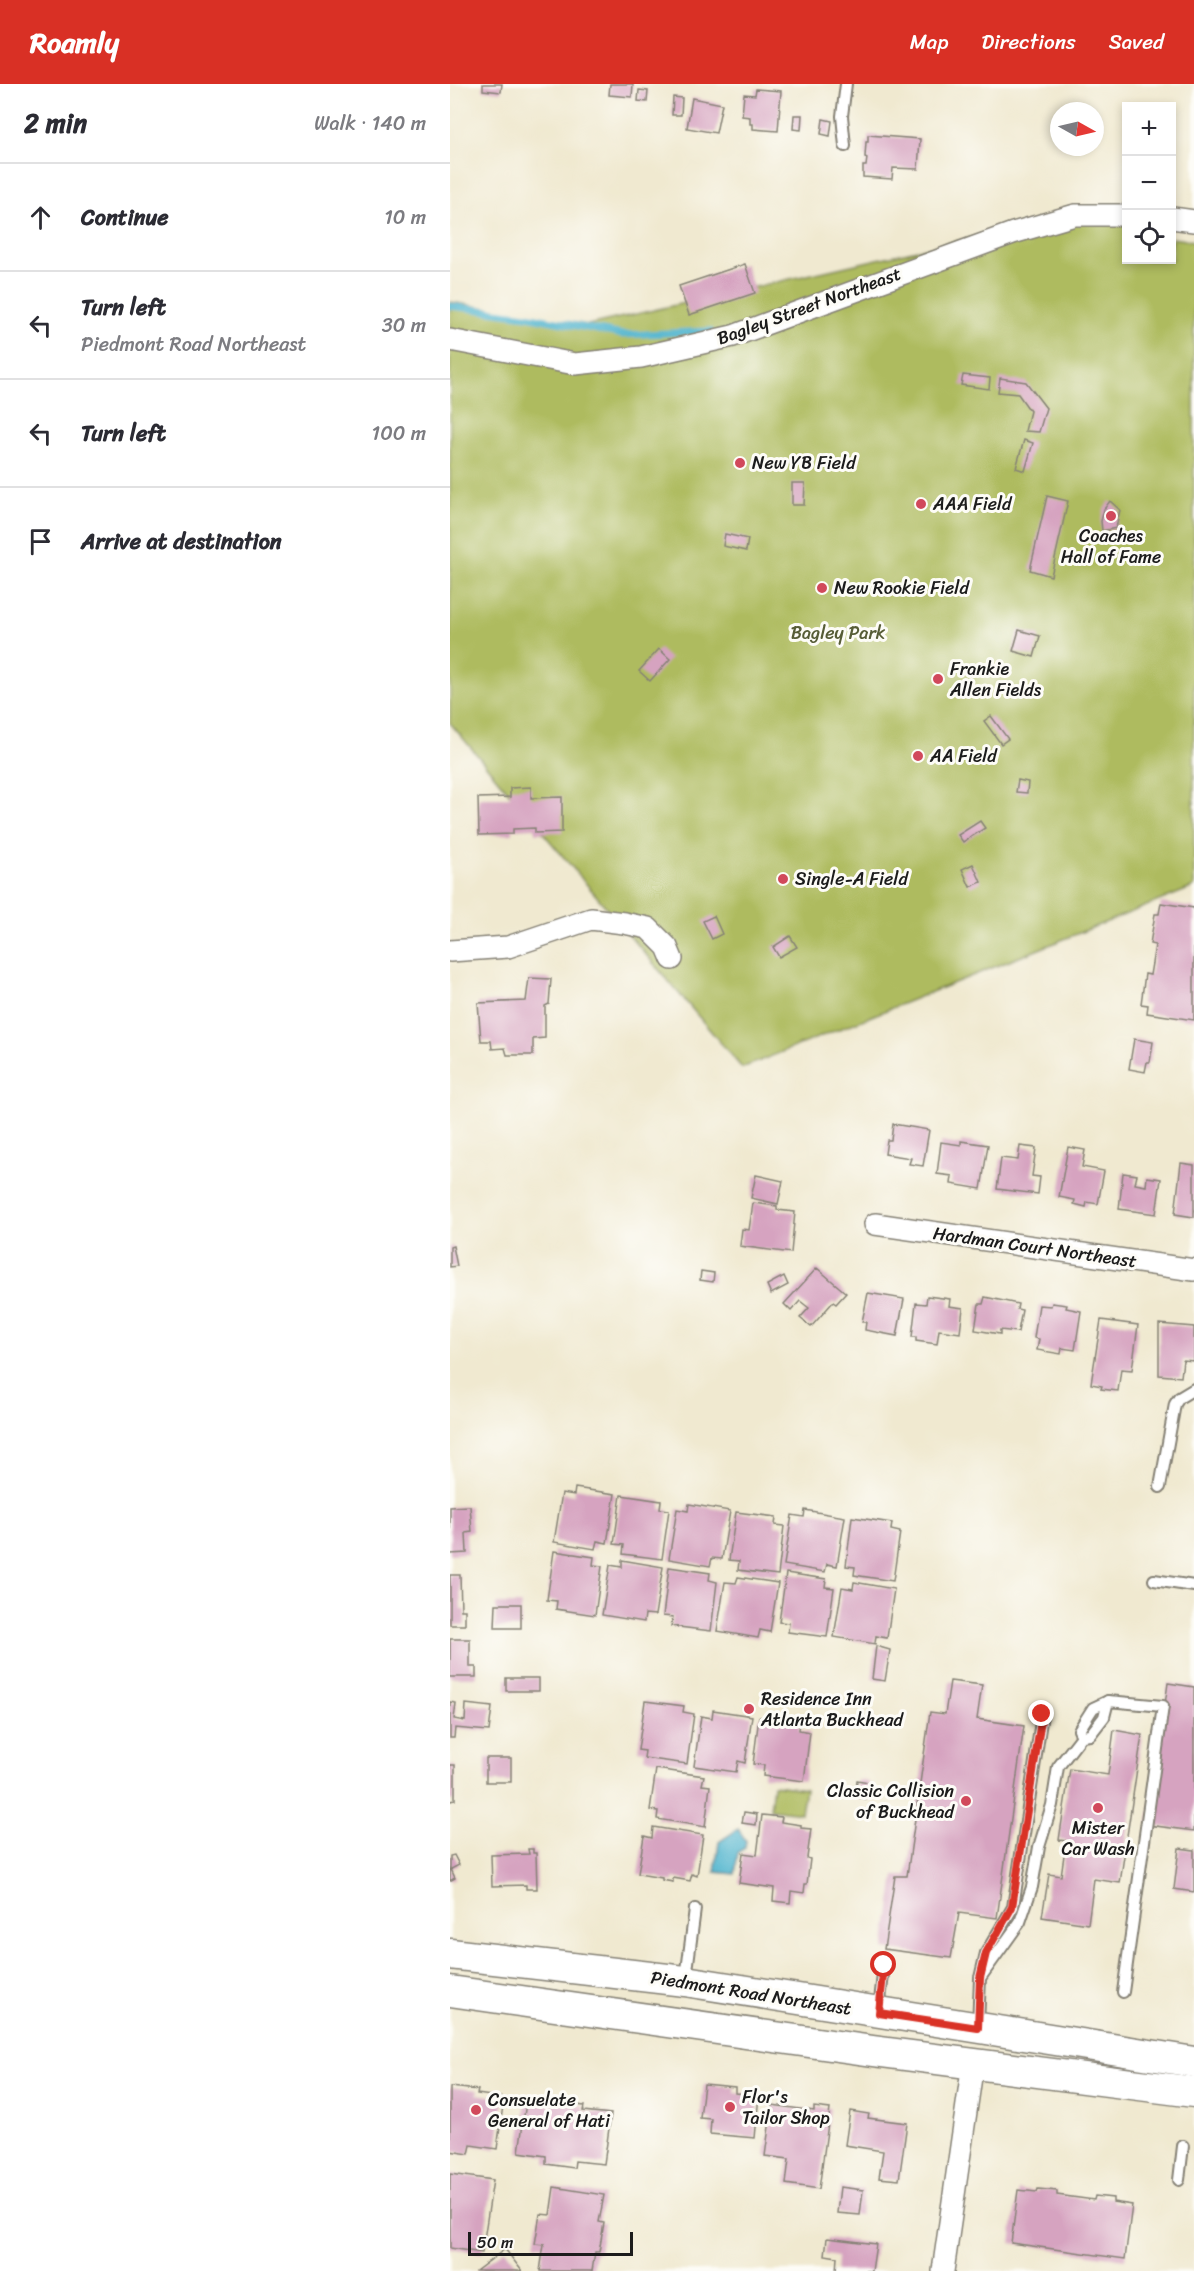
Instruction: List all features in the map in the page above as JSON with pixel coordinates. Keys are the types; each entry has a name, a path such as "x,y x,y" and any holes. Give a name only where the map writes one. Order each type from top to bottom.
{"main road":[{"name":"Piedmont Road Northeast","path":"450,1954 685,1981 1194,2062"},
{"path":"450,1991 873,2051 1194,2092"}],"street":[{"name":"Bagley Street Northeast","path":"450,340 574,364 641,357 733,336 1013,233 1076,215 1122,215"},
{"path":"1176,218 1194,220"},
{"path":"450,951 508,947 591,919 648,928 668,947 672,958"},
{"name":"Hardman Court Northeast","path":"875,1224 1194,1270"},
{"path":"943,2271 973,2063"}],"lane":[{"path":"846,84 842,116 846,146"},
{"path":"1160,1487 1175,1404 1179,1398 1194,1389"},
{"path":"1154,1580 1194,1586"},
{"path":"980,1978 1020,1922 1032,1887 1039,1847 1052,1805 1058,1767 1082,1736 1079,1730 1093,1708 1108,1701 1162,1706 1124,1992"},
{"path":"978,2028 980,1978 986,1953 1012,1907 1042,1714"},
{"path":"685,1981 695,1909"},
{"path":"879,2013 884,1965"},
{"path":"1179,2180 1184,2146"}],"green space":[{"name":"Bagley Park","path":"1084,212 1122,223 1122,264 1176,264 1176,239 1194,241 1194,887 742,1068 450,723 450,302 588,325"},
{"path":"773,1785 805,1789 801,1813 770,1809"}],"water":[{"path":"738,1829 746,1841 745,1848 738,1852 735,1874 715,1872 719,1842"}],"building":[{"path":"483,84 502,84 501,92 483,90"},
{"path":"610,84 633,84 632,97 609,95"},
{"path":"756,89 781,91 778,131 753,129 750,117 742,116 744,94 755,95"},
{"path":"639,90 648,91 647,102 638,101"},
{"path":"673,97 682,98 681,115 672,115"},
{"path":"692,98 722,104 716,133 687,128"},
{"path":"794,115 802,115 801,130 793,129"},
{"path":"823,119 832,121 830,136 821,134"},
{"path":"868,135 920,139 918,169 893,168 892,179 863,177"},
{"path":"745,264 755,293 689,315 679,286"},
{"path":"963,375 990,378 989,389 961,385"},
{"path":"1000,378 1026,382 1046,408 1039,432 1025,431 1030,411 1018,394 998,392"},
{"path":"1024,440 1033,443 1025,471 1016,468"},
{"path":"792,483 805,483 804,505 792,505"},
{"path":"1047,496 1068,501 1051,576 1030,570"},
{"name":"Coaches Hall of Fame","path":"1110,501 1120,510 1116,528 1102,531 1101,521 1104,509"},
{"path":"725,534 748,539 746,551 723,546"},
{"path":"1019,630 1040,636 1034,657 1013,651"},
{"path":"659,649 670,659 650,681 639,671"},
{"path":"991,716 1008,739 1001,744 984,721"},
{"path":"1018,780 1028,782 1027,793 1016,792"},
{"path":"531,787 531,798 562,797 562,832 535,833 535,828 513,829 513,834 479,835 478,798 510,797 510,788"},
{"path":"980,821 985,828 963,842 958,835"},
{"path":"973,864 981,882 970,887 962,869"},
{"path":"1161,903 1194,908 1194,1020 1147,1013 1148,1005 1141,1004 1145,974 1150,975 1155,945 1150,944 1155,914 1159,914"},
{"path":"714,916 722,934 712,939 703,921"},
{"path":"790,936 797,947 779,957 773,947"},
{"path":"529,978 551,979 549,1004 545,1006 545,1038 533,1039 533,1055 507,1055 505,1048 492,1049 491,1041 481,1041 478,1003 526,1001"},
{"path":"1134,1039 1153,1042 1150,1062 1147,1062 1145,1072 1129,1069"},
{"path":"893,1124 929,1130 923,1166 909,1164 911,1158 885,1154 887,1140 891,1140"},
{"path":"961,1141 988,1145 981,1189 951,1184 952,1176 937,1174 941,1142 961,1145"},
{"path":"1020,1146 1036,1148 1032,1176 1040,1177 1038,1194 997,1189 1001,1158 1018,1160"},
{"path":"1068,1147 1085,1150 1082,1167 1104,1171 1098,1204 1087,1202 1086,1207 1074,1204 1075,1200 1059,1197"},
{"path":"1181,1163 1194,1165 1194,1217 1175,1214"},
{"path":"1123,1173 1137,1175 1135,1184 1146,1186 1147,1177 1161,1179 1156,1214 1119,1209"},
{"path":"756,1175 783,1181 778,1204 751,1198"},
{"path":"753,1203 777,1206 777,1210 795,1212 791,1253 740,1246 742,1229 749,1230"},
{"path":"453,1246 457,1266 450,1267 450,1247"},
{"path":"817,1268 846,1293 836,1304 833,1302 811,1327 800,1318 809,1308 800,1301 791,1311 784,1304"},
{"path":"701,1271 714,1273 713,1282 700,1280"},
{"path":"784,1276 788,1285 771,1294 767,1285"},
{"path":"868,1293 904,1299 897,1336 865,1330 866,1322 862,1322"},
{"path":"927,1296 950,1299 949,1306 963,1308 960,1333 939,1330 937,1344 916,1341 916,1337 912,1337 916,1303 926,1304"},
{"path":"985,1297 1018,1304 1017,1309 1022,1310 1018,1332 1000,1330 1000,1334 975,1330 979,1304 983,1304"},
{"path":"1052,1303 1067,1305 1066,1308 1081,1311 1075,1350 1062,1348 1061,1354 1037,1350 1039,1339 1034,1338 1039,1305 1051,1306"},
{"path":"1101,1320 1138,1325 1132,1370 1121,1369 1118,1391 1101,1389 1102,1386 1091,1384"},
{"path":"1159,1324 1194,1327 1194,1361 1183,1360 1181,1377 1159,1375"},
{"path":"575,1488 615,1494 607,1543 597,1541 595,1549 554,1542 562,1493 574,1495"},
{"path":"621,1495 661,1501 660,1509 669,1510 662,1559 623,1554 624,1545 614,1544"},
{"path":"689,1504 730,1511 722,1559 712,1558 710,1566 669,1559 677,1509 688,1511"},
{"path":"470,1506 472,1532 466,1533 467,1553 450,1554 450,1507"},
{"path":"805,1510 845,1517 837,1566 827,1564 825,1572 784,1565 792,1515 804,1517"},
{"path":"736,1512 776,1517 775,1525 784,1526 778,1575 738,1570 739,1561 729,1560"},
{"path":"852,1517 892,1523 891,1530 900,1532 893,1581 854,1575 855,1567 846,1566"},
{"path":"554,1551 594,1557 593,1565 602,1566 595,1615 556,1609 557,1601 547,1600"},
{"path":"622,1560 663,1567 655,1615 645,1614 644,1622 602,1615 610,1565 622,1567"},
{"path":"669,1567 710,1573 709,1580 717,1582 711,1631 671,1626 673,1617 663,1616"},
{"path":"786,1573 826,1579 825,1587 834,1588 827,1637 788,1632 789,1623 779,1622"},
{"path":"450,1575 460,1575 461,1610 465,1610 465,1625 450,1625"},
{"path":"738,1577 778,1583 770,1632 760,1630 758,1638 717,1631 725,1582 736,1583"},
{"path":"854,1582 894,1589 887,1638 876,1636 875,1644 834,1637 842,1587 853,1589"},
{"path":"496,1604 521,1604 521,1628 495,1628"},
{"path":"450,1639 470,1639 470,1667 476,1667 476,1677 450,1677"},
{"path":"876,1646 890,1650 885,1681 872,1679"},
{"path":"506,1678 539,1678 539,1691 506,1691"},
{"name":"Classic Collision of Buckhead","path":"950,1681 982,1685 977,1719 1024,1726 997,1918 959,1913 951,1958 884,1949 895,1876 907,1876 930,1712 945,1714"},
{"path":"1168,1683 1194,1687 1194,1831 1148,1825"},
{"path":"645,1701 684,1706 683,1712 694,1714 687,1764 644,1758 645,1751 638,1750"},
{"path":"450,1702 456,1703 454,1719 465,1721 466,1704 492,1707 489,1731 455,1728 454,1738 450,1738"},
{"path":"713,1710 752,1716 745,1763 738,1761 736,1772 694,1766 701,1716 712,1718"},
{"path":"759,1717 800,1722 799,1730 810,1732 804,1781 763,1776 764,1765 753,1764"},
{"name":"Mister Car Wash","path":"1114,1730 1142,1735 1120,1883 1094,1879 1088,1924 1042,1917 1049,1874 1061,1876 1066,1841 1059,1840 1070,1769 1108,1775"},
{"path":"486,1758 511,1758 511,1782 486,1782"},
{"path":"450,1765 455,1765 455,1800 450,1801"},
{"path":"656,1769 704,1776 702,1785 710,1786 705,1827 657,1819 658,1811 650,1810"},
{"path":"857,1780 869,1782 866,1799 855,1797"},
{"path":"744,1812 757,1814 756,1825 742,1823"},
{"path":"762,1815 782,1817 781,1822 811,1829 807,1858 810,1859 807,1884 805,1884 804,1893 791,1891 790,1903 773,1901 774,1888 739,1883 743,1853 757,1855"},
{"path":"653,1827 703,1835 697,1876 692,1874 690,1881 673,1878 673,1882 638,1874 644,1836 652,1838"},
{"path":"1179,1848 1194,1850 1194,1892 1174,1889"},
{"path":"528,1849 533,1849 533,1853 536,1853 537,1889 526,1889 526,1885 492,1886 491,1855 529,1854"},
{"path":"454,1855 459,1865 451,1869 455,1878 450,1881 450,1856"},
{"name":"Flor's Tailor Shop","path":"704,2084 735,2087 735,2093 759,2095 755,2138 710,2134 711,2119 700,2118"},
{"name":"Consuelate General of Hati","path":"450,2087 478,2090 477,2094 504,2098 497,2149 471,2145 469,2154 450,2151"},
{"path":"526,2102 553,2105 554,2102 584,2106 583,2111 611,2114 604,2164 575,2161 574,2168 546,2164 546,2156 519,2152"},
{"path":"772,2105 814,2111 814,2107 830,2109 819,2189 786,2184 789,2159 765,2156"},
{"path":"850,2111 869,2114 868,2118 907,2123 899,2180 879,2178 883,2151 845,2145"},
{"path":"450,2174 493,2180 482,2253 450,2248"},
{"path":"554,2187 604,2195 599,2222 604,2223 599,2252 595,2252 592,2271 540,2271 544,2245 535,2244 540,2214 550,2215"},
{"path":"840,2187 863,2190 860,2215 837,2213"},
{"path":"1038,2189 1057,2191 1057,2195 1094,2200 1095,2196 1113,2198 1113,2202 1132,2205 1125,2259 1011,2243 1018,2190 1037,2192"},
{"path":"827,2238 876,2244 872,2271 836,2271 837,2257 825,2255"},
{"path":"505,2249 522,2271 476,2271"}],"waterway":[{"path":"450,306 526,316 623,335 710,331"}],"place":[{"name":"New YB Field","path":"740,463"},
{"name":"AAA Field","path":"921,504"},
{"name":"Coaches Hall of Fame","path":"1111,516"},
{"name":"New Rookie Field","path":"822,588"},
{"name":"Frankie Allen Fields","path":"938,679"},
{"name":"AA Field","path":"918,756"},
{"name":"Single-A Field","path":"783,879"},
{"name":"Residence Inn Atlanta Buckhead","path":"749,1709"},
{"name":"Classic Collision of Buckhead","path":"966,1801"},
{"name":"Mister Car Wash","path":"1098,1808"},
{"name":"Flor's Tailor Shop","path":"730,2107"},
{"name":"Consuelate General of Hati","path":"476,2110"}],"route":[{"path":"884,1965 879,2013 978,2028 980,1978 986,1953 1012,1907 1042,1714"}]}
